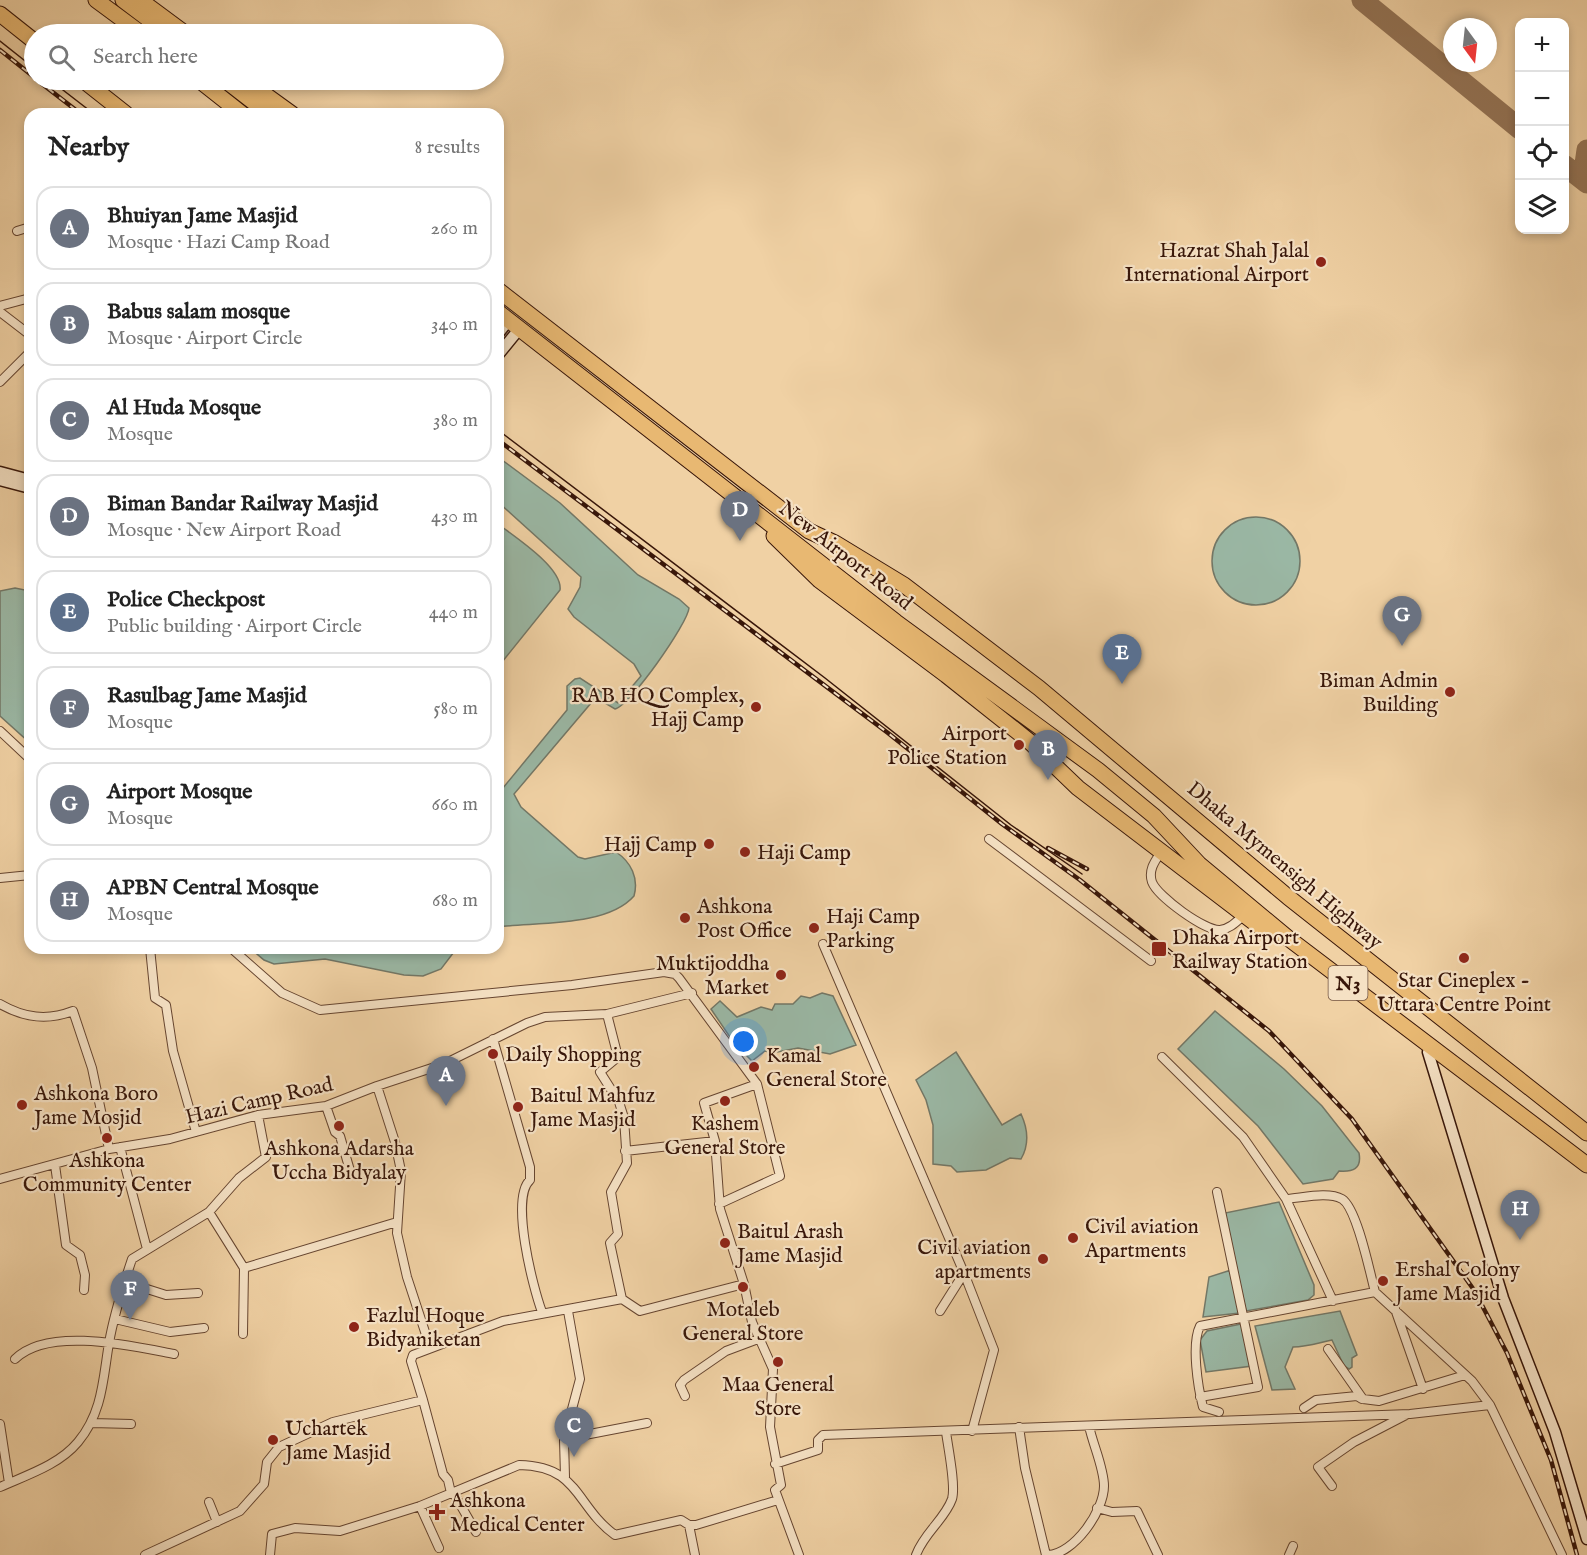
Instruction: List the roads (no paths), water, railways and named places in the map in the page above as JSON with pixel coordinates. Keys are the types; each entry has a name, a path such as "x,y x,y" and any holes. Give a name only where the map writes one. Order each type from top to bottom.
{"highway":[{"path":"96,0 128,24"},
{"path":"123,0 155,24"},
{"path":"140,0 172,24"},
{"path":"0,14 24,33"},
{"path":"95,90 119,108"},
{"path":"212,90 234,108"},
{"path":"238,90 261,108"},
{"path":"259,90 284,108"},
{"name":"New Airport Road","path":"504,295 809,531 836,543 904,585 1040,688 1128,761"},
{"name":"New Airport Road","path":"509,320 771,522 834,575 1058,739 1121,788 1154,816 1199,864 1288,938 1455,1063"},
{"name":"New Airport Road","path":"759,521 819,580 946,675 979,704 1029,741 1078,788 1357,1001 1428,1052 1455,1063"},
{"name":"Dhaka Mymensigh Highway","path":"1128,761 1288,897 1587,1133"},
{"name":"N3","path":"1455,1063 1587,1165"}],"street":[{"path":"17,231 24,229"},
{"path":"0,306 24,300"},
{"path":"0,312 24,330"},
{"path":"504,336 509,320"},
{"path":"0,382 24,358"},
{"path":"0,472 24,478"},
{"path":"0,480 24,486"},
{"path":"0,731 24,753"},
{"path":"989,839 1151,961"},
{"path":"1161,852 1151,867 1152,881 1160,895 1205,926 1218,930 1228,928 1244,915"},
{"path":"0,878 24,876"},
{"path":"823,944 964,1273 994,1350 972,1431"},
{"path":"151,954 155,998 166,1005 173,1051 196,1132"},
{"path":"238,954 282,993 320,1010 572,985 664,972 675,974 692,993 757,1084 780,1176 719,1204"},
{"name":"Hazi Camp Road","path":"0,1179 109,1149 170,1140 258,1114 326,1106 444,1064 493,1039 545,1017 607,1014 692,993"},
{"path":"0,1004 33,1018 61,1016 73,1011 92,1068 109,1149"},
{"path":"607,1014 618,1057 600,1072 619,1102 624,1118 626,1166 611,1192 618,1234 610,1243 622,1299 640,1311 744,1284"},
{"path":"493,1039 530,1167 530,1180 523,1187 522,1196 525,1233 531,1283 542,1312"},
{"path":"1428,1052 1503,1298 1555,1432 1587,1539"},
{"path":"1162,1057 1243,1137 1286,1199 1333,1301"},
{"path":"757,1084 704,1103 715,1141 720,1185 719,1204 744,1284 752,1322 772,1369 769,1401 775,1464 781,1485 775,1490 799,1555"},
{"path":"377,1086 395,1142 401,1171 397,1233 407,1277 430,1347"},
{"path":"326,1106 333,1126 340,1136 351,1174 372,1172"},
{"path":"0,1487 42,1469 77,1443 92,1422 104,1389 109,1342 132,1259 209,1212 239,1178 266,1157 258,1114"},
{"path":"625,1151 715,1141"},
{"path":"120,1147 147,1249"},
{"path":"55,1165 66,1245 80,1255 85,1275 84,1290"},
{"path":"1200,1397 1258,1387 1217,1192"},
{"path":"1286,1199 1332,1196 1344,1200 1352,1212 1375,1292 1466,1375 1490,1405 1562,1555"},
{"path":"209,1212 243,1268 243,1334"},
{"path":"243,1268 397,1222"},
{"path":"940,1311 964,1273"},
{"path":"125,1282 166,1294 198,1293"},
{"path":"1219,1412 1203,1407 1200,1397 1195,1346 1200,1326 1375,1292"},
{"path":"476,1532 443,1474 411,1358 430,1347 503,1321 542,1312 568,1311 622,1299"},
{"path":"1395,1308 1423,1389"},
{"path":"565,1477 564,1439 580,1379 568,1311"},
{"path":"115,1319 170,1332 204,1328"},
{"path":"685,1396 680,1385 684,1380 726,1351 758,1339"},
{"path":"15,1359 24,1350 76,1340 109,1342 174,1354"},
{"path":"1328,1349 1363,1399"},
{"path":"1304,1408 1316,1400 1357,1396 1379,1401 1466,1375"},
{"path":"145,1555 240,1511 264,1484 267,1462 279,1447 333,1422 423,1400"},
{"path":"775,1464 818,1450 818,1440 823,1435 1410,1414 1490,1405"},
{"path":"1332,1486 1318,1467 1354,1442 1410,1414"},
{"path":"92,1422 131,1424"},
{"path":"564,1439 647,1423"},
{"path":"0,1424 9,1483"},
{"path":"1019,1427 1032,1501 1047,1555 1076,1541 1084,1533 1098,1508 1104,1486 1089,1426"},
{"path":"916,1555 953,1497 946,1432"},
{"path":"270,1555 272,1534 295,1528 340,1531 420,1506 519,1465 534,1465 565,1477 615,1535 681,1520 689,1525 695,1555"},
{"path":"689,1525 778,1500"},
{"path":"209,1502 218,1522"},
{"path":"420,1506 439,1548"},
{"path":"1098,1508 1112,1512 1137,1511 1158,1555"},
{"path":"1289,1555 1293,1546"}],"tram line":[{"path":"0,41 24,60"},
{"path":"63,90 86,108"},
{"path":"504,435 825,678 1011,825 1082,874"}],"railway":[{"path":"0,50 24,69"},
{"path":"50,90 73,108"},
{"path":"504,445 888,733 1002,824 1080,880 1269,1031 1352,1119 1474,1290 1507,1353 1551,1460 1577,1555"},
{"path":"1048,848 1087,869"}],"place":[{"name":"Hazrat Shah Jalal International Airport","path":"1321,262"},
{"name":"Biman Bandar Railway Masjid","path":"740,541"},
{"name":"Airport Mosque","path":"1402,646"},
{"name":"Police Checkpost","path":"1122,684"},
{"name":"Biman Admin Building","path":"1450,692"},
{"name":"RAB HQ Complex, Hajj Camp","path":"756,707"},
{"name":"Airport Police Station","path":"1019,745"},
{"name":"Babus salam mosque","path":"1048,780"},
{"name":"Hajj Camp","path":"709,844"},
{"name":"Haji Camp","path":"745,852"},
{"name":"Ashkona Post Office","path":"685,918"},
{"name":"Haji Camp Parking","path":"814,928"},
{"name":"Dhaka Airport Railway Station","path":"1159,949"},
{"name":"Star Cineplex - Uttara Centre Point","path":"1464,958"},
{"name":"Muktijoddha Market","path":"781,975"},
{"name":"Daily Shopping","path":"493,1054"},
{"name":"Kamal General Store","path":"754,1067"},
{"name":"Kashem General Store","path":"725,1101"},
{"name":"Ashkona Boro Jame Mosjid","path":"22,1105"},
{"name":"Bhuiyan Jame Masjid","path":"446,1106"},
{"name":"Baitul Mahfuz Jame Masjid","path":"518,1107"},
{"name":"Ashkona Adarsha Uccha Bidyalay","path":"339,1126"},
{"name":"Ashkona Community Center","path":"107,1138"},
{"name":"Civil aviation Apartments","path":"1073,1238"},
{"name":"APBN Central Mosque","path":"1520,1240"},
{"name":"Baitul Arash Jame Masjid","path":"725,1243"},
{"name":"Civil aviation apartments","path":"1043,1259"},
{"name":"Ershal Colony Jame Masjid","path":"1383,1281"},
{"name":"Motaleb General Store","path":"743,1287"},
{"name":"Rasulbag Jame Masjid","path":"130,1320"},
{"name":"Fazlul Hoque Bidyaniketan","path":"354,1327"},
{"name":"Maa General Store","path":"778,1362"},
{"name":"Uchartek Jame Masjid","path":"273,1440"},
{"name":"Al Huda Mosque","path":"574,1457"},
{"name":"Ashkona Medical Center","path":"437,1512"}]}
